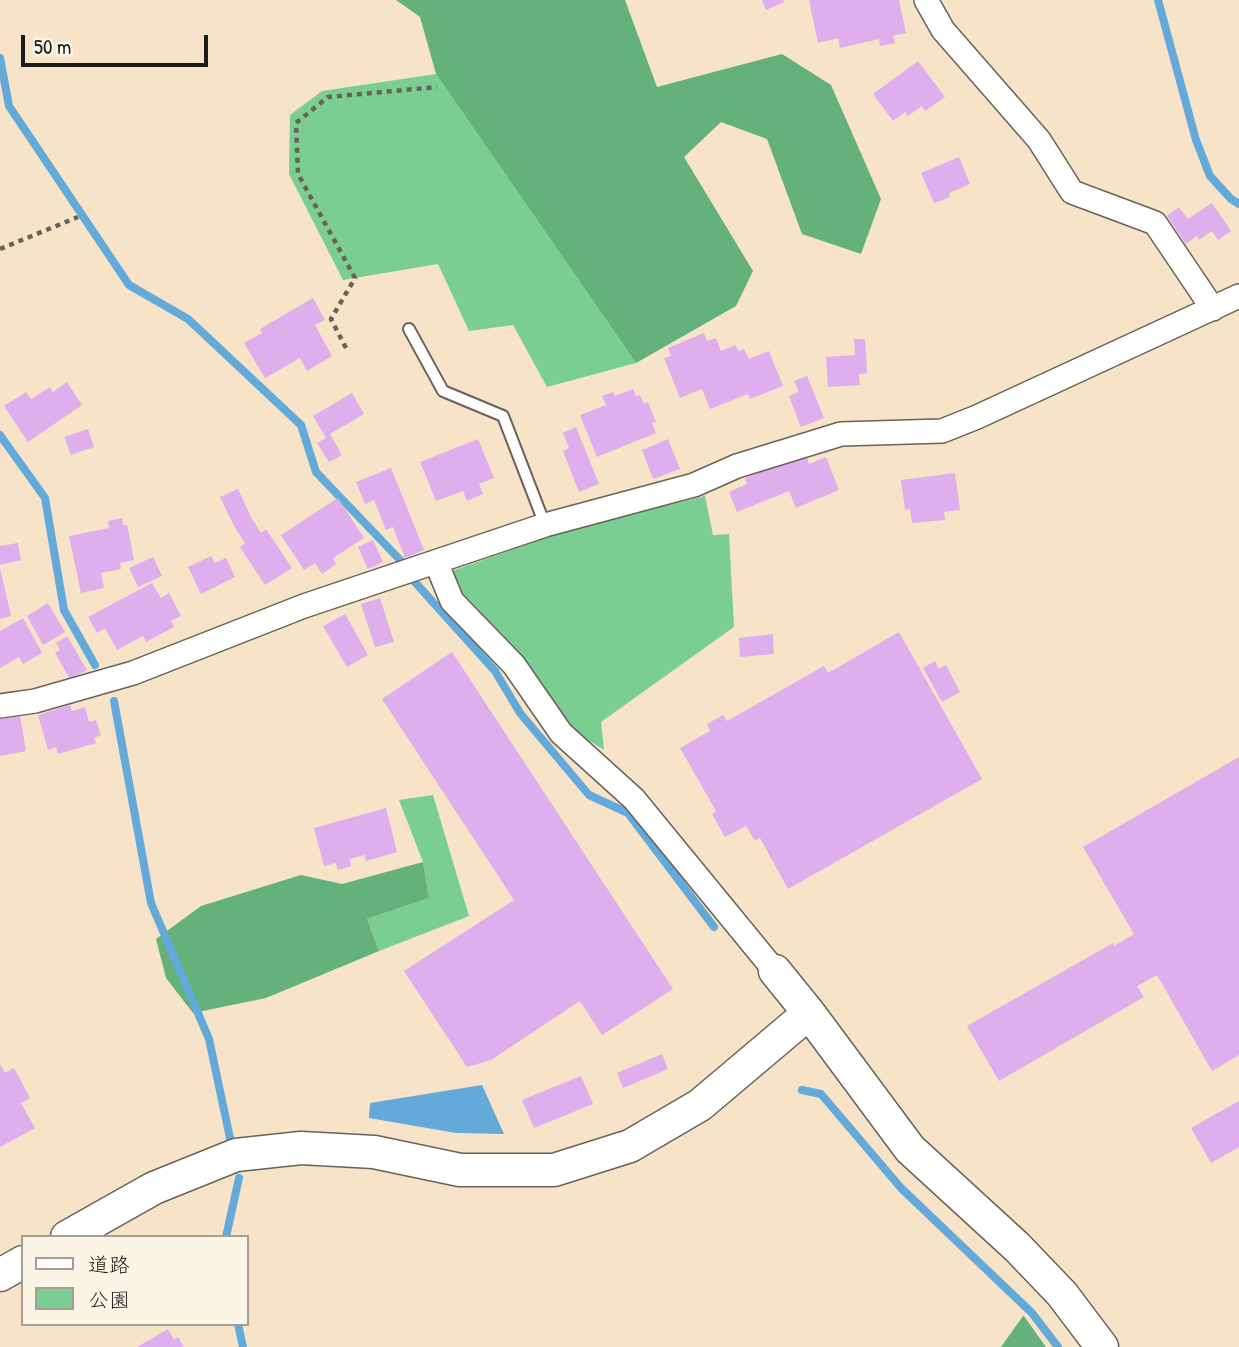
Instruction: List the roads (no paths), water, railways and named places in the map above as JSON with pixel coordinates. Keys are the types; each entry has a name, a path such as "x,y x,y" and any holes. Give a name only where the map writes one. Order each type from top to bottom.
{"street":[{"path":"926,0 943,30 1039,140 1072,192 1155,223 1213,309"},
{"path":"0,706 35,701 133,673 304,606 545,525 694,485 737,466 841,434 942,431 1239,296"},
{"path":"436,562 452,601 514,665 561,733 634,799 809,1013 910,1149 1017,1247 1062,1294 1102,1347"},
{"path":"71,1235 154,1188 236,1155 301,1148 374,1152 460,1170 554,1170 630,1146 700,1105 809,1013"},
{"path":"0,1275 21,1263"}],"lane":[{"path":"409,329 443,391 503,416 545,525"}],"water":[{"path":"482,1085 504,1134 456,1133 369,1118 370,1103"}],"waterway":[{"path":"1158,0 1196,140 1210,176 1239,204"},
{"path":"0,58 9,106 129,285 188,319 301,425 316,472 402,562"},
{"path":"0,435 45,498 64,610 95,665"},
{"path":"413,580 495,671 520,713 589,795 628,813 714,927"},
{"path":"114,701 151,903 209,1039 230,1138"},
{"path":"802,1090 821,1094 901,1188 1032,1313 1058,1347"},
{"path":"226,1235 239,1178"},
{"path":"238,1326 243,1347"}]}
